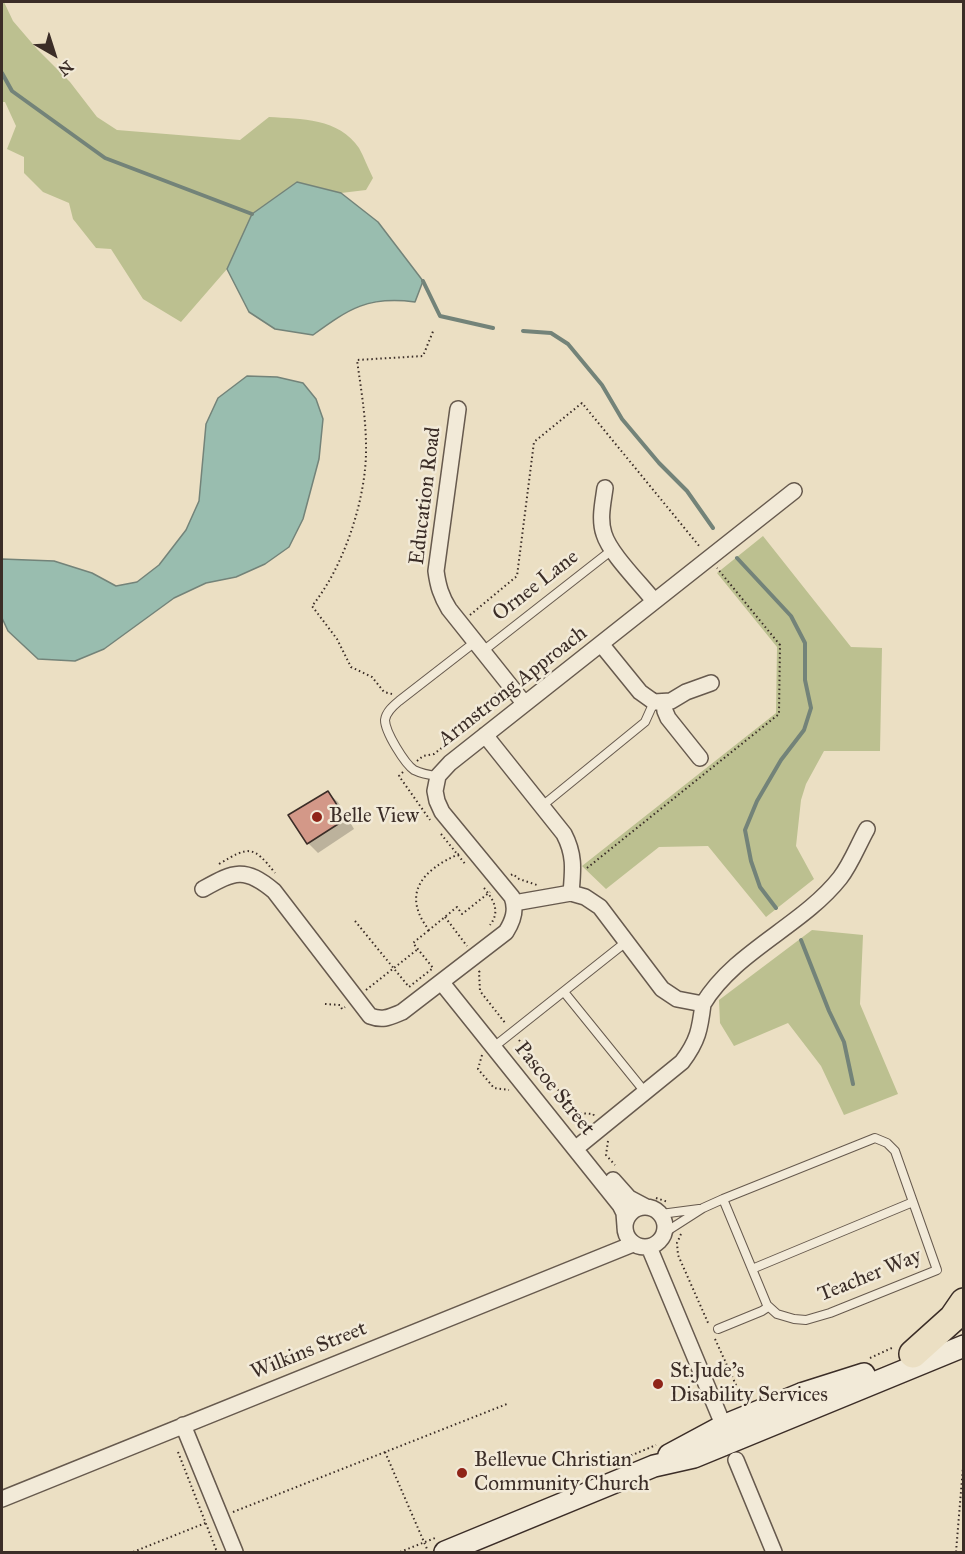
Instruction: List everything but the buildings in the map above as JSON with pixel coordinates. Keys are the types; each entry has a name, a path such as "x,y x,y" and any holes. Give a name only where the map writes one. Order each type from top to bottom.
{"highway":[{"path":"913,1354 953,1318 963,1302"}],"main road":[{"path":"731,1437 801,1394 868,1373 963,1333"},
{"path":"445,1552 654,1466 677,1449 731,1437 963,1347"}],"street":[{"name":"Education Road","path":"458,409 436,571 440,594 460,623 524,703"},
{"path":"605,488 601,512 604,535 612,550 654,601"},
{"name":"Armstrong Approach","path":"514,903 495,888 472,849 439,806 435,791 438,776 450,763 524,703 794,491"},
{"path":"601,644 640,692 659,702 668,718 700,758"},
{"path":"659,702 711,683"},
{"path":"485,735 564,834 571,847 573,877 571,893"},
{"path":"579,1145 682,1062 694,1047 700,1031 703,1004 719,981 812,906 841,878 867,829"},
{"path":"203,889 231,874 244,874 260,879 274,891 370,1016 379,1019 402,1012 506,932 512,923 514,903 571,893 585,897 600,907 662,989 677,999 703,1004"},
{"name":"Pascoe Street","path":"445,980 500,1042 579,1145 620,1205 624,1213 628,1239 650,1242"},
{"name":"Pascoe Street","path":"445,980 579,1145 628,1198 651,1202 656,1210 667,1209"},
{"path":"625,1226 630,1213 651,1202"},
{"path":"667,1209 664,1221 650,1242 731,1437 774,1552"},
{"name":"Wilkins Street","path":"2,1499 186,1431 650,1242"},
{"path":"186,1431 213,1520 235,1552"}],"lane":[{"name":"Ornee Lane","path":"399,701 612,550"},
{"path":"399,701 389,709 385,720 391,739 410,766 426,775 438,776"},
{"path":"542,806 645,722 659,702"},
{"path":"500,1042 626,942"},
{"path":"564,992 645,1092"},
{"name":"Teacher Way","path":"650,1242 703,1208 723,1199 875,1137 887,1143 895,1151 937,1270 830,1313 806,1320 785,1317 777,1314 768,1306"},
{"path":"718,1329 762,1311 768,1306 723,1199"},
{"path":"752,1269 913,1202"},
{"path":"667,1209 703,1208"}],"path":[{"path":"399,701 394,695 384,692 372,677 351,667 337,639 312,606 321,595 338,563 352,524 363,482 367,448 357,360 423,356 434,329"},
{"path":"403,993 433,968 413,943 457,907 462,914 513,873 519,879 537,885 577,876 779,714 780,645 582,403 534,442 518,576 460,623"},
{"path":"430,821 399,776 423,756 434,754 494,707 496,689"},
{"path":"437,829 472,871"},
{"path":"429,930 417,910 415,903 417,889 427,873 444,860 472,849"},
{"path":"483,886 495,888"},
{"path":"488,928 494,920 495,888"},
{"path":"355,921 409,987"},
{"path":"370,996 365,990 418,949"},
{"path":"570,1104 577,1113 593,1114 609,1133 606,1155 619,1170"},
{"path":"651,1202 667,1209"},
{"path":"679,1224 681,1235 677,1243 678,1255 736,1385 747,1396 754,1399"},
{"path":"133,1552 507,1404"},
{"path":"186,1431 174,1444 213,1520 218,1552"},
{"path":"386,1452 429,1552"},
{"path":"956,1552 963,1455"}],"green space":[{"path":"2,2 13,21 70,82 97,117 117,130 240,140 269,117 318,122 341,131 351,138 359,148 373,178 366,190 341,193 297,182 252,214 227,269 181,322 143,299 111,249 96,248 73,219 69,203 43,192 24,173 24,157 7,149 16,126 5,102 2,102"},
{"path":"763,536 851,647 882,648 880,751 824,751 806,784 801,800 796,846 814,879 766,917 708,846 659,847 606,889 582,866 776,713 777,647 717,573"},
{"path":"812,930 863,935 860,1004 898,1094 844,1115 821,1066 788,1023 734,1046 720,1023 719,1000"}],"shaded area":[{"path":"297,182 341,193 378,222 423,281 415,302 384,301 360,306 313,335 275,329 249,312 227,269 252,214"},
{"path":"247,376 277,377 303,383 316,399 323,419 319,459 303,519 289,547 265,564 236,577 206,583 174,598 104,649 75,661 38,659 8,631 2,618 2,559 54,561 92,573 116,586 137,582 159,565 186,530 199,501 206,424 218,398"}],"waterway":[{"path":"2,73 12,91 105,158 252,214"},
{"path":"423,281 440,316 493,328"},
{"path":"523,331 551,333 568,344 602,385 622,419 659,463 687,491 713,528"},
{"path":"737,558 791,616 805,643 805,680 811,708 804,730 781,760 757,801 745,830 751,861 760,887 776,908"},
{"path":"801,940 844,1042 853,1084"}],"place":[{"name":"Belle View","path":"317,817"},
{"name":"St.Jude's Disability Services","path":"658,1384"},
{"name":"Bellevue Christian Community Church","path":"462,1473"}]}
